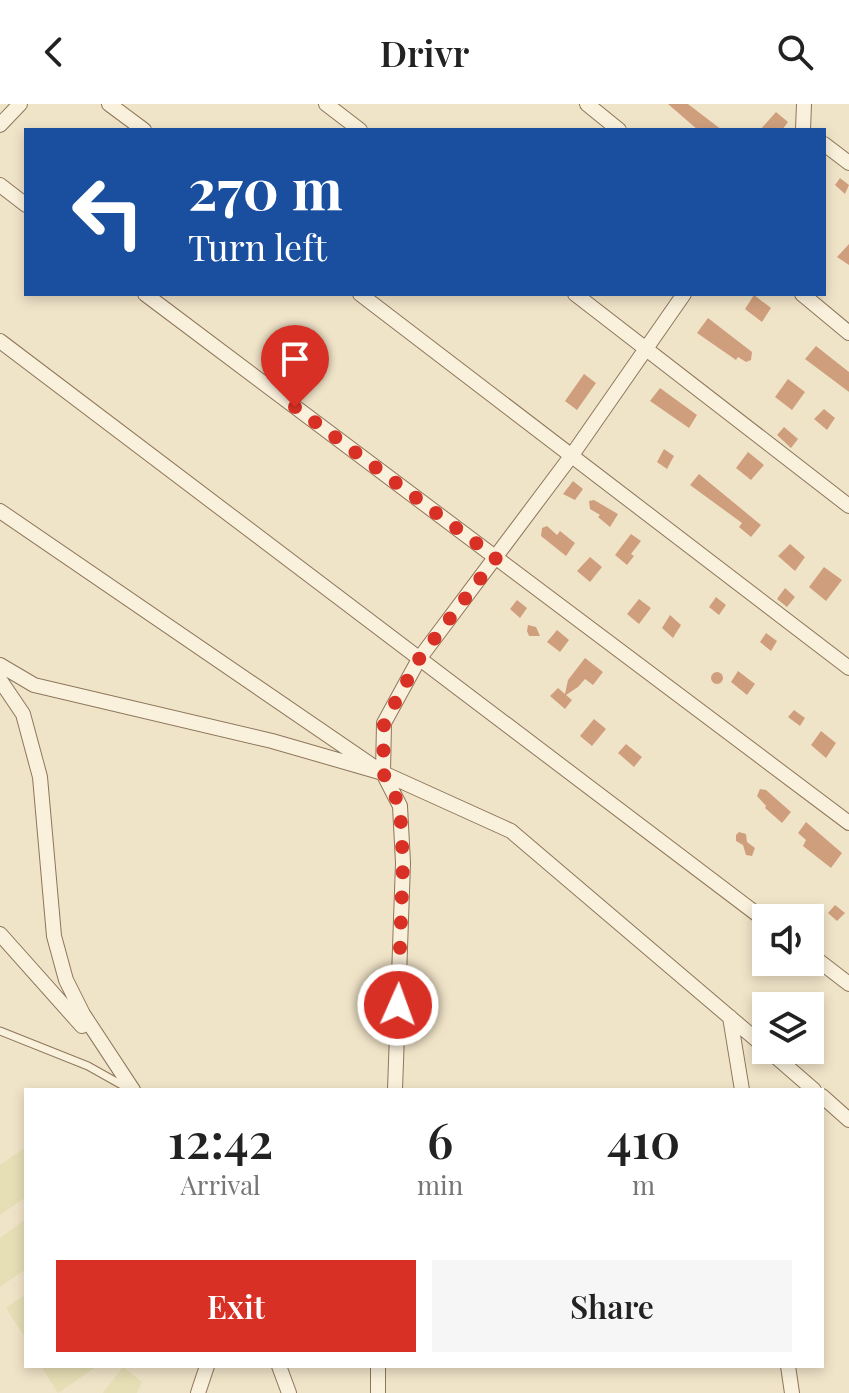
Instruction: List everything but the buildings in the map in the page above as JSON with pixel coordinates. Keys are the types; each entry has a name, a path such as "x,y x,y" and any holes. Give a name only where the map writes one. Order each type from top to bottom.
{"street":[{"path":"0,125 20,104"},
{"path":"109,104 141,128"},
{"path":"326,104 357,128"},
{"path":"587,104 617,128"},
{"path":"804,104 804,128"},
{"path":"826,146 849,163"},
{"path":"0,185 24,203"},
{"path":"148,296 849,823"},
{"path":"363,296 849,668"},
{"path":"578,296 849,506"},
{"path":"383,773 384,723 419,659 572,455 683,296"},
{"path":"804,296 849,333"},
{"path":"0,341 752,910"},
{"path":"0,511 383,773 400,806 403,863 395,1088"},
{"path":"0,665 34,685 272,741 383,773 511,831 752,1036"},
{"path":"0,680 23,714 40,777 54,936 66,980 83,1014 131,1088"},
{"path":"0,934 109,1056"},
{"path":"824,965 849,984"},
{"path":"730,1017 742,1088"},
{"path":"784,1064 812,1088"},
{"path":"824,1098 849,1120"},
{"path":"198,1393 206,1368"},
{"path":"280,1368 289,1393"},
{"path":"378,1368 378,1393"},
{"path":"788,1368 792,1393"}],"lane":[{"path":"0,1031 88,1066 128,1088"}],"shaded area":[{"path":"24,1148 24,1198 0,1215 0,1165"},
{"path":"24,1220 24,1270 0,1287 0,1238"},
{"path":"24,1295 24,1336 6,1308"},
{"path":"42,1368 94,1368 58,1393"},
{"path":"122,1368 142,1382 137,1393 103,1393"}],"route":[{"path":"295,407 496,558 419,659 384,723 383,773 400,806 403,863 398,1005"}]}
